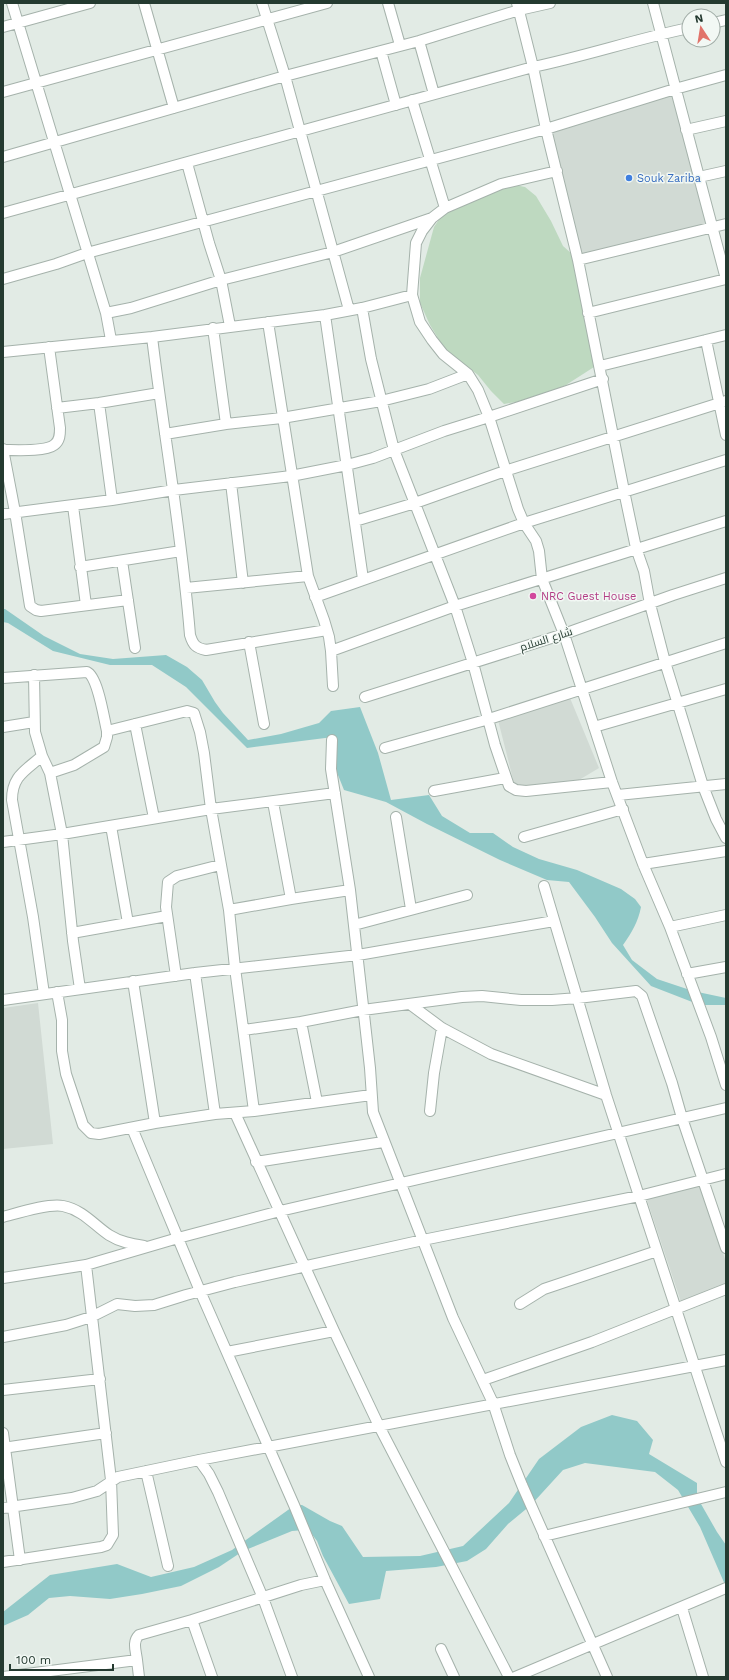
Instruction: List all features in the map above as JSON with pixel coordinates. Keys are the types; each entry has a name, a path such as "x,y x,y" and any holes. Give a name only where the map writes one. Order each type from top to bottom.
{"street":[{"path":"12,3 35,83 55,143 106,313 111,340"},
{"path":"3,27 90,3"},
{"path":"144,3 174,108"},
{"path":"262,3 285,76 349,310"},
{"path":"3,92 327,3"},
{"path":"388,3 400,46"},
{"path":"3,157 285,76 419,41 518,6 550,3"},
{"path":"588,313 726,279 653,3"},
{"path":"518,6 578,260 636,548 644,571 650,604 665,662 703,786 716,819 726,838"},
{"path":"3,213 533,67 599,52 681,30"},
{"path":"419,41 434,94"},
{"path":"381,51 396,105"},
{"path":"3,279 56,264 87,253 429,159 546,129 675,88 726,75"},
{"path":"412,100 445,208"},
{"path":"686,130 726,121"},
{"path":"187,163 221,280 230,326"},
{"path":"557,171 501,184 445,208 432,218 422,231 416,244 412,295 420,322 443,354 468,374 478,390 489,417 505,471 524,523 536,541 539,550 542,579 564,634 612,782 643,864 670,927 724,1071 726,1085"},
{"path":"699,177 726,172"},
{"path":"106,313 132,308 221,280 333,252 432,218"},
{"path":"578,260 726,224"},
{"path":"3,352 325,315 362,308 412,295"},
{"path":"362,308 371,359 394,450 436,555 454,606 473,663 508,786 526,791 612,782"},
{"path":"325,315 363,579"},
{"path":"268,322 291,476 308,576 327,630 331,650 333,686"},
{"path":"213,328 226,424"},
{"path":"600,366 726,335"},
{"path":"152,336 174,490 192,642 196,647 206,650 327,630"},
{"path":"706,340 722,402 726,435"},
{"path":"49,347 60,433 56,444 45,448 3,450 15,512 30,606 41,611 128,600"},
{"path":"165,434 226,424 282,418 381,401 429,389 468,374"},
{"path":"3,514 73,506 174,490 291,476 347,465 394,450 444,431 603,379"},
{"path":"57,408 159,393"},
{"path":"355,521 415,503 505,471 722,402"},
{"path":"99,403 112,500"},
{"path":"315,597 524,523 726,460"},
{"path":"231,483 243,583"},
{"path":"73,506 86,605"},
{"path":"331,650 454,606 726,521"},
{"path":"80,567 181,551"},
{"path":"122,561 135,648"},
{"path":"186,588 308,576"},
{"name":"شارع السلام","path":"365,697 564,634 726,578"},
{"path":"249,642 264,724"},
{"path":"385,748 489,719 726,643"},
{"path":"3,678 83,672 90,673 97,689 107,731 106,744 100,750 68,769 50,773"},
{"path":"34,675 34,722 42,756 50,773 62,834 72,934 80,989"},
{"path":"594,727 726,689"},
{"path":"107,731 187,711 194,713 200,732 204,753 220,865 229,910 235,968 254,1111"},
{"path":"3,727 34,722"},
{"path":"135,724 154,818"},
{"path":"332,740 331,769 350,890 358,955 373,1112 453,1318 483,1380 493,1404 510,1455 544,1536 607,1677"},
{"path":"42,756 21,774 13,786 12,800 33,917 44,994"},
{"path":"434,791 505,778"},
{"path":"618,795 726,784"},
{"path":"3,842 62,834 212,809 335,793"},
{"path":"273,802 291,899"},
{"path":"524,837 623,810"},
{"path":"396,817 411,909"},
{"path":"111,826 128,922"},
{"path":"643,864 726,851"},
{"path":"176,976 167,916 166,900 168,882 177,876 220,865"},
{"path":"544,886 606,1095 726,1462"},
{"path":"229,910 350,890"},
{"path":"354,925 467,895"},
{"path":"670,927 726,915"},
{"path":"72,934 128,922 167,916"},
{"path":"3,1000 195,973 358,955 554,921"},
{"path":"687,974 726,967"},
{"path":"195,973 215,1114"},
{"path":"133,981 155,1123"},
{"path":"244,1030 301,1022 363,1010 462,997 482,996 521,1000 578,998 633,990 641,994 726,1248"},
{"path":"57,992 62,1020 61,1042 63,1059 83,1125 88,1132 95,1134 215,1114 254,1111 371,1095"},
{"path":"411,1004 442,1028 491,1054 606,1095"},
{"path":"301,1022 317,1102"},
{"path":"430,1112 434,1073 442,1028"},
{"path":"3,1278 86,1266 148,1246 280,1211 726,1108"},
{"path":"235,1113 256,1162 379,1426 509,1677"},
{"path":"132,1128 200,1291 267,1446 297,1511 325,1580 369,1677"},
{"path":"256,1162 384,1142"},
{"path":"3,1337 66,1325 91,1317 117,1304 135,1306 154,1305 200,1291 423,1240 639,1196 726,1174"},
{"path":"3,1216 51,1206 63,1206 84,1215 110,1236 124,1243 148,1246"},
{"path":"520,1304 544,1289 657,1251"},
{"path":"3,1562 81,1551 107,1545 113,1535 111,1480 86,1266"},
{"path":"483,1380 592,1342 726,1289"},
{"path":"227,1352 334,1331"},
{"path":"8,1508 72,1498 97,1491 111,1480 118,1477 199,1460 726,1360"},
{"path":"3,1390 100,1379"},
{"path":"3,1433 8,1508 20,1560"},
{"path":"4,1448 106,1433"},
{"path":"199,1460 214,1483 263,1598 292,1677"},
{"path":"146,1471 168,1566"},
{"path":"544,1536 726,1492"},
{"path":"139,1677 135,1639 139,1635 192,1620 301,1585 325,1580"},
{"path":"515,1677 682,1608 726,1588"},
{"path":"682,1608 703,1677"},
{"path":"192,1620 212,1677"},
{"path":"440,1649 454,1677"},
{"path":"3,1677 36,1675 137,1660"}],"shaded area":[{"name":"Souk Zariba","path":"674,91 710,226 580,258 549,130"},
{"path":"570,698 599,768 579,780 562,783 521,786 514,783 498,720"},
{"path":"38,1003 53,1144 3,1149 3,1008"},
{"path":"699,1182 726,1262 726,1286 681,1302 646,1197"}],"green space":[{"path":"510,184 525,187 536,196 551,221 563,246 572,254 597,360 594,367 566,385 534,399 504,404 478,375 444,348 430,325 420,303 420,278 434,227 444,212"}],"water":[{"path":"3,609 44,636 80,654 113,659 166,655 187,667 202,680 223,713 248,740 281,734 319,723 331,711 360,707 378,753 391,800 429,795 442,816 470,833 493,833 513,847 539,859 577,870 621,889 635,899 641,907 634,927 623,945 632,960 657,979 693,991 726,998 726,1005 700,1005 651,986 612,943 569,882 547,880 500,860 386,802 344,790 334,765 333,737 247,748 186,687 152,665 110,665 53,651 8,623 3,622"},
{"path":"612,1415 637,1421 653,1440 649,1454 697,1483 697,1497 726,1545 726,1587 700,1527 678,1490 655,1472 585,1463 563,1470 531,1505 508,1524 486,1549 467,1561 436,1567 386,1571 380,1599 349,1604 323,1556 317,1541 311,1533 304,1530 292,1531 243,1551 219,1567 181,1586 110,1599 70,1596 49,1598 28,1615 3,1626 3,1612 50,1575 117,1564 151,1577 194,1567 232,1550 295,1505 302,1505 342,1526 363,1557 420,1556 463,1546 509,1503 539,1459 581,1427"}],"place":[{"name":"Souk Zariba","path":"629,178"},
{"name":"NRC Guest House","path":"533,596"}]}
